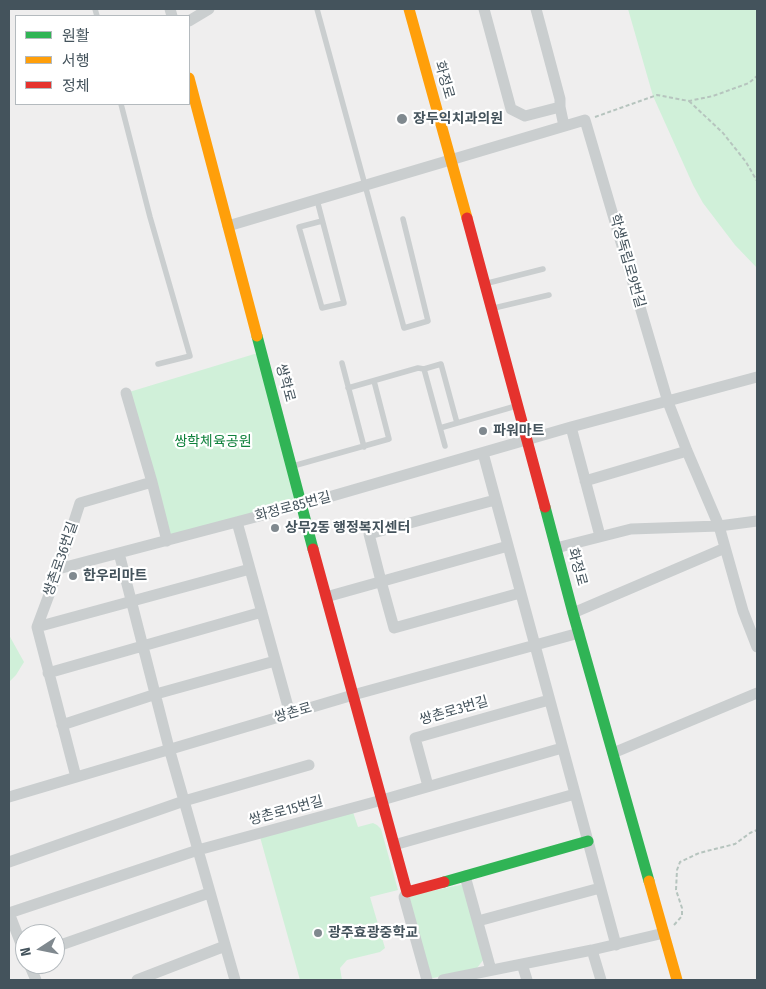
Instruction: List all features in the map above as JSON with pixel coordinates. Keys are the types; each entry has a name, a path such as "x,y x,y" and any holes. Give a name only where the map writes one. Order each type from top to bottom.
{"street":[{"path":"190,20 209,9"},
{"name":"화정로","path":"409,9 486,284 573,614 677,980"},
{"path":"484,9 511,109 525,116 560,107"},
{"path":"536,9 560,99 564,126"},
{"name":"쌍학로","path":"190,82 353,695"},
{"path":"228,226 585,120"},
{"name":"학생독립로9번길","path":"585,120 668,402 686,451 719,526 743,611 757,647"},
{"name":"화정로85번길","path":"58,569 301,505 571,427 757,377"},
{"path":"126,393 167,540"},
{"path":"571,427 600,536"},
{"path":"585,481 686,451"},
{"path":"483,453 616,945"},
{"name":"쌍촌로36번길","path":"37,628 80,503 152,482"},
{"path":"495,500 369,534 394,628 520,593"},
{"path":"556,548 631,529 719,526 757,521"},
{"path":"237,522 290,714"},
{"path":"326,597 508,546"},
{"path":"573,614 725,548"},
{"path":"119,553 169,748 235,980"},
{"path":"76,777 37,628 250,569"},
{"path":"48,673 262,612"},
{"name":"쌍촌로","path":"9,797 169,748 578,632"},
{"path":"62,725 156,694 275,661"},
{"path":"613,753 757,693"},
{"path":"353,695 394,845 406,892 404,897 427,980"},
{"name":"쌍촌로3번길","path":"428,786 415,738 549,700"},
{"path":"382,800 562,748"},
{"path":"9,862 184,801 309,765"},
{"path":"394,845 575,794"},
{"name":"쌍촌로15번길","path":"9,914 198,850 382,800"},
{"path":"406,892 588,841"},
{"path":"465,876 491,970"},
{"path":"478,921 600,888"},
{"path":"65,944 209,893"},
{"path":"9,914 15,929"},
{"path":"443,980 616,945 664,932"},
{"path":"137,980 224,946"},
{"path":"592,950 601,980"},
{"path":"522,964 528,980"}],"lane":[{"path":"317,9 404,328 428,322 403,219"},
{"path":"121,105 150,217 190,356 158,364"},
{"path":"317,200 344,303 322,308 300,227 322,221"},
{"path":"486,284 543,269"},
{"path":"492,308 549,295"},
{"path":"342,363 364,447"},
{"path":"348,388 418,368 424,369 440,364 457,423"},
{"path":"424,369 445,446"},
{"path":"291,467 390,440 374,381"},
{"path":"440,428 518,406"}],"path":[{"path":"585,120 658,95 689,101 713,96 749,83 757,76"},
{"path":"689,101 723,133 746,162 757,181"},
{"path":"664,932 672,927 682,916 682,908 676,890 677,870 680,862 699,853 735,844 750,832 757,830"}],"green space":[{"path":"628,9 757,9 757,268 735,245 703,203 693,185 653,96"},
{"name":"쌍학체육공원","path":"261,352 301,505 167,541 126,393"},
{"path":"9,635 24,662 9,682"},
{"path":"353,812 358,827 373,823 381,829 398,890 370,897 385,948 380,952 347,960 340,968 342,980 300,980 260,837"},
{"path":"465,884 484,959 477,968 429,979 407,896"}],"traffic: fast":[{"path":"257,336 313,549"},
{"path":"545,507 649,881"},
{"path":"444,882 588,841"}],"traffic: slow":[{"path":"409,9 467,218"},
{"path":"190,82 257,336"},
{"path":"649,881 677,980"}],"traffic: jam":[{"path":"467,218 545,507"},
{"path":"313,549 407,892 444,882"}],"place":[{"name":"장두익치과의원","path":"402,119"},
{"name":"파워마트","path":"483,431"},
{"name":"상무2동 행정복지센터","path":"275,528"},
{"name":"한우리마트","path":"73,576"},
{"name":"광주효광중학교","path":"318,933"}]}
